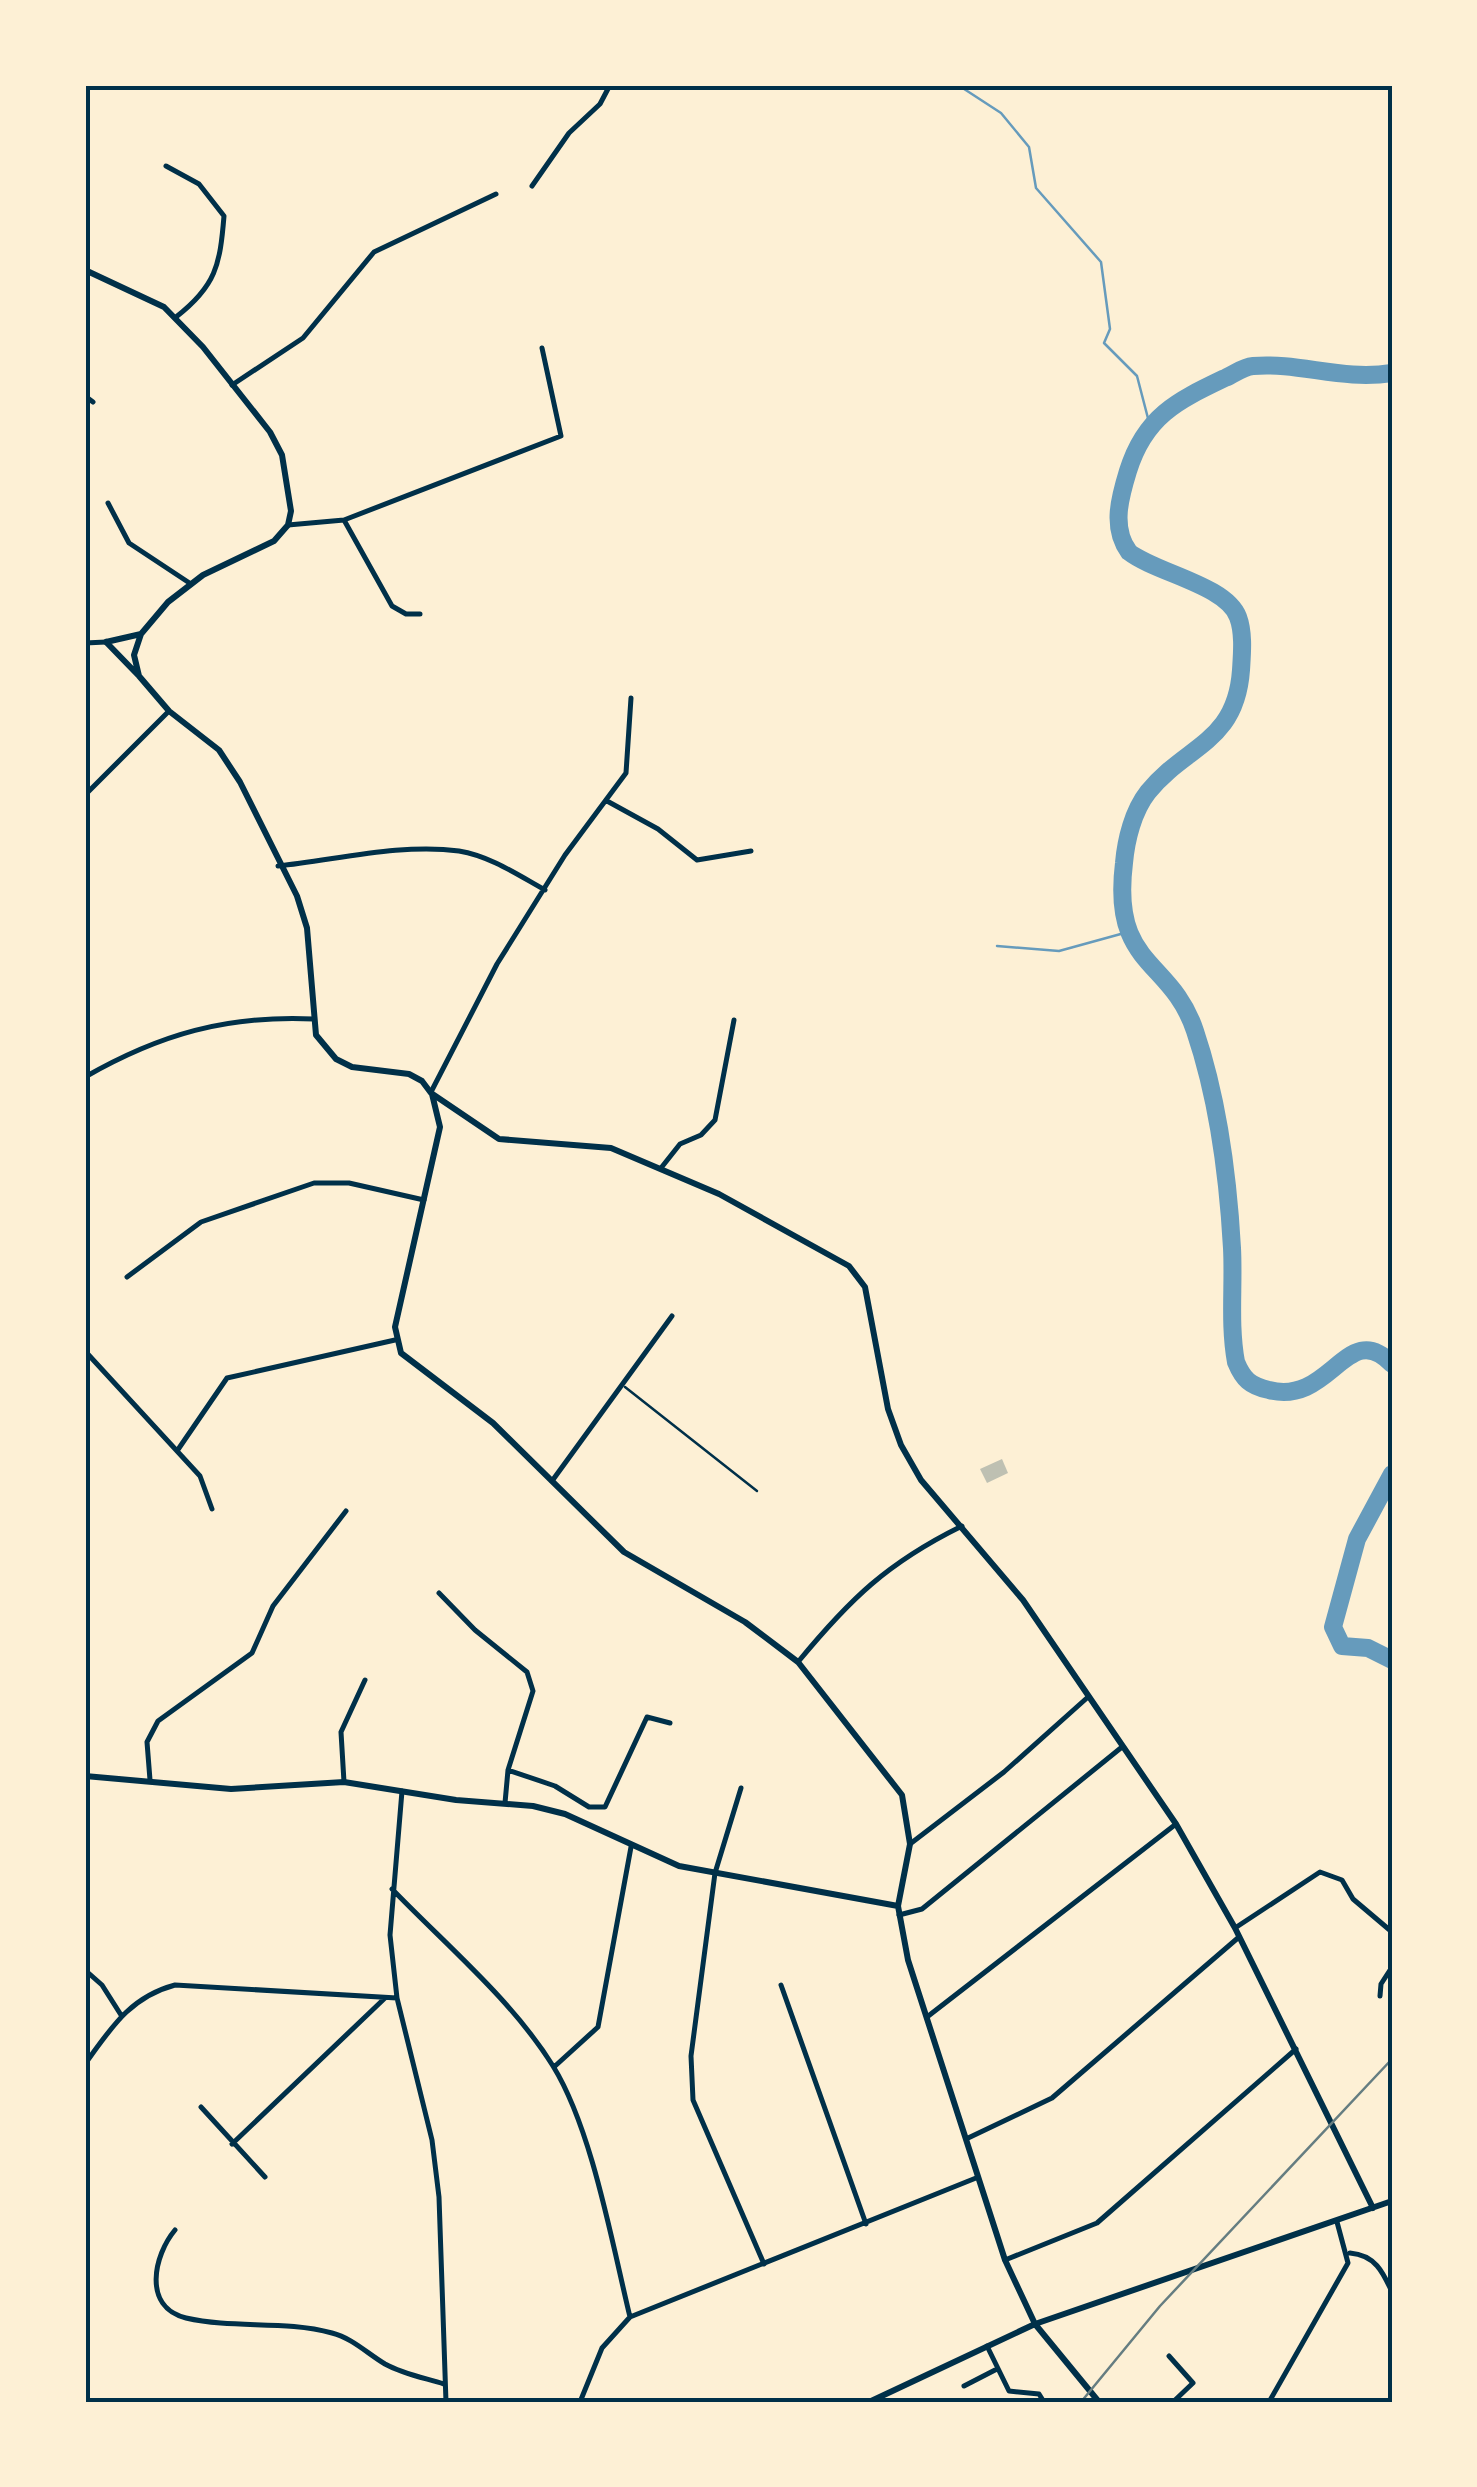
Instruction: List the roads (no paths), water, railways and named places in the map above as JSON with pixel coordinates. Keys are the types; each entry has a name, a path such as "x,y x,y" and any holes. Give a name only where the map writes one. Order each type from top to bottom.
{"street":[{"path":"532,186 569,133 600,104 610,85"},
{"path":"166,166 199,184 224,216 221,255 206,294 176,317"},
{"path":"232,385 304,338 374,252 496,194"},
{"path":"85,270 150,299 176,317 270,432 282,455 289,487 288,525 274,542 191,584 141,634 134,655 138,676"},
{"path":"288,525 344,520 561,436 542,348"},
{"path":"85,396 93,402"},
{"path":"108,504 129,543 191,584"},
{"path":"344,520 386,598 400,612 420,614"},
{"path":"85,643 141,634"},
{"path":"106,642 169,712 219,750 240,782 278,866 297,896 307,928 316,1035 336,1059 352,1067 408,1074 422,1080 431,1092 498,1139 611,1148 661,1168 850,1266 865,1287 888,1409 901,1445 921,1480 1022,1600 1176,1824 1239,1937 1373,2208"},
{"path":"631,698 626,773 565,855 496,964 431,1092 440,1127 395,1340 401,1353 493,1423 639,1564 745,1622 798,1662 897,1784 907,1808 910,1844 899,1910 976,2178 1005,2260 1035,2324 1099,2402"},
{"path":"85,795 169,712"},
{"path":"607,801 628,816 658,829 697,860 751,851"},
{"path":"278,866 396,852 460,852 487,859 545,890"},
{"path":"85,1077 138,1047 198,1029 261,1016 314,1018"},
{"path":"661,1168 680,1144 701,1135 715,1120 734,1020"},
{"path":"128,1278 201,1222 314,1183 349,1183 424,1200"},
{"path":"552,1481 672,1316"},
{"path":"177,1451 227,1378 395,1340"},
{"path":"85,1351 200,1476 212,1509"},
{"path":"150,1780 148,1742 158,1721 252,1653 273,1606 346,1510"},
{"path":"798,1662 850,1599 925,1544 962,1526"},
{"path":"438,1592 475,1630 528,1672 533,1691 508,1770 505,1803"},
{"path":"344,1782 342,1732 365,1680"},
{"path":"910,1844 1004,1772 1088,1696"},
{"path":"508,1770 555,1786 589,1807 605,1808 648,1718 670,1723"},
{"path":"85,1776 231,1789 344,1782 456,1800 505,1803 565,1814 679,1866 899,1910 922,1909 1122,1747"},
{"path":"741,1788 714,1873 690,2056 693,2100 764,2264"},
{"path":"402,1790 391,1888 397,1998 432,2140 439,2197 446,2402"},
{"path":"927,2017 1176,1824"},
{"path":"554,2067 598,2027 631,1847"},
{"path":"1234,1928 1320,1872 1342,1880 1353,1899 1392,1932"},
{"path":"391,1888 516,2019 554,2067 580,2130 630,2316"},
{"path":"964,2139 1052,2098 1239,1937"},
{"path":"1380,1996 1381,1984 1392,1968"},
{"path":"85,1970 102,1985 121,2015"},
{"path":"781,1984 866,2224"},
{"path":"85,2064 121,2015 146,1993 175,1985 397,1998"},
{"path":"232,2144 385,1998"},
{"path":"1005,2260 1098,2223 1296,2049"},
{"path":"201,2107 265,2177"},
{"path":"580,2402 602,2348 630,2316 976,2178"},
{"path":"869,2402 1035,2324 1392,2201"},
{"path":"1270,2402 1344,2274 1349,2254 1337,2222"},
{"path":"175,2230 158,2250 155,2282 162,2304 183,2318 301,2325 341,2335 389,2366 444,2384"},
{"path":"1349,2254 1368,2257 1379,2266 1392,2292"},
{"path":"1379,2266 1392,2266"},
{"path":"986,2346 1009,2392 1039,2394 1044,2402"},
{"path":"1169,2356 1193,2383 1173,2402"},
{"path":"964,2386 996,2369"},
{"path":"893,2388 900,2402"}],"lane":[{"path":"621,1384 757,1491"}],"waterway":[{"path":"958,85 1001,113 1029,147 1036,188 1101,262 1110,329 1104,343 1137,376 1150,426"},
{"path":"1392,373 1356,375 1253,366 1192,394 1154,423 1135,452 1120,502 1119,523 1129,552 1220,596 1238,617 1241,630 1241,670 1230,713 1207,741 1163,776 1143,800 1126,845 1122,897 1134,943 1185,1007 1210,1083 1228,1193 1236,1362 1252,1384 1290,1392 1308,1386 1363,1350 1376,1352 1392,1364"},
{"path":"997,946 1059,951 1128,932"},
{"path":"1392,1474 1357,1539 1333,1627 1342,1646 1368,1648 1392,1660"}],"railway":[{"path":"1081,2402 1160,2306 1392,2059"}]}
